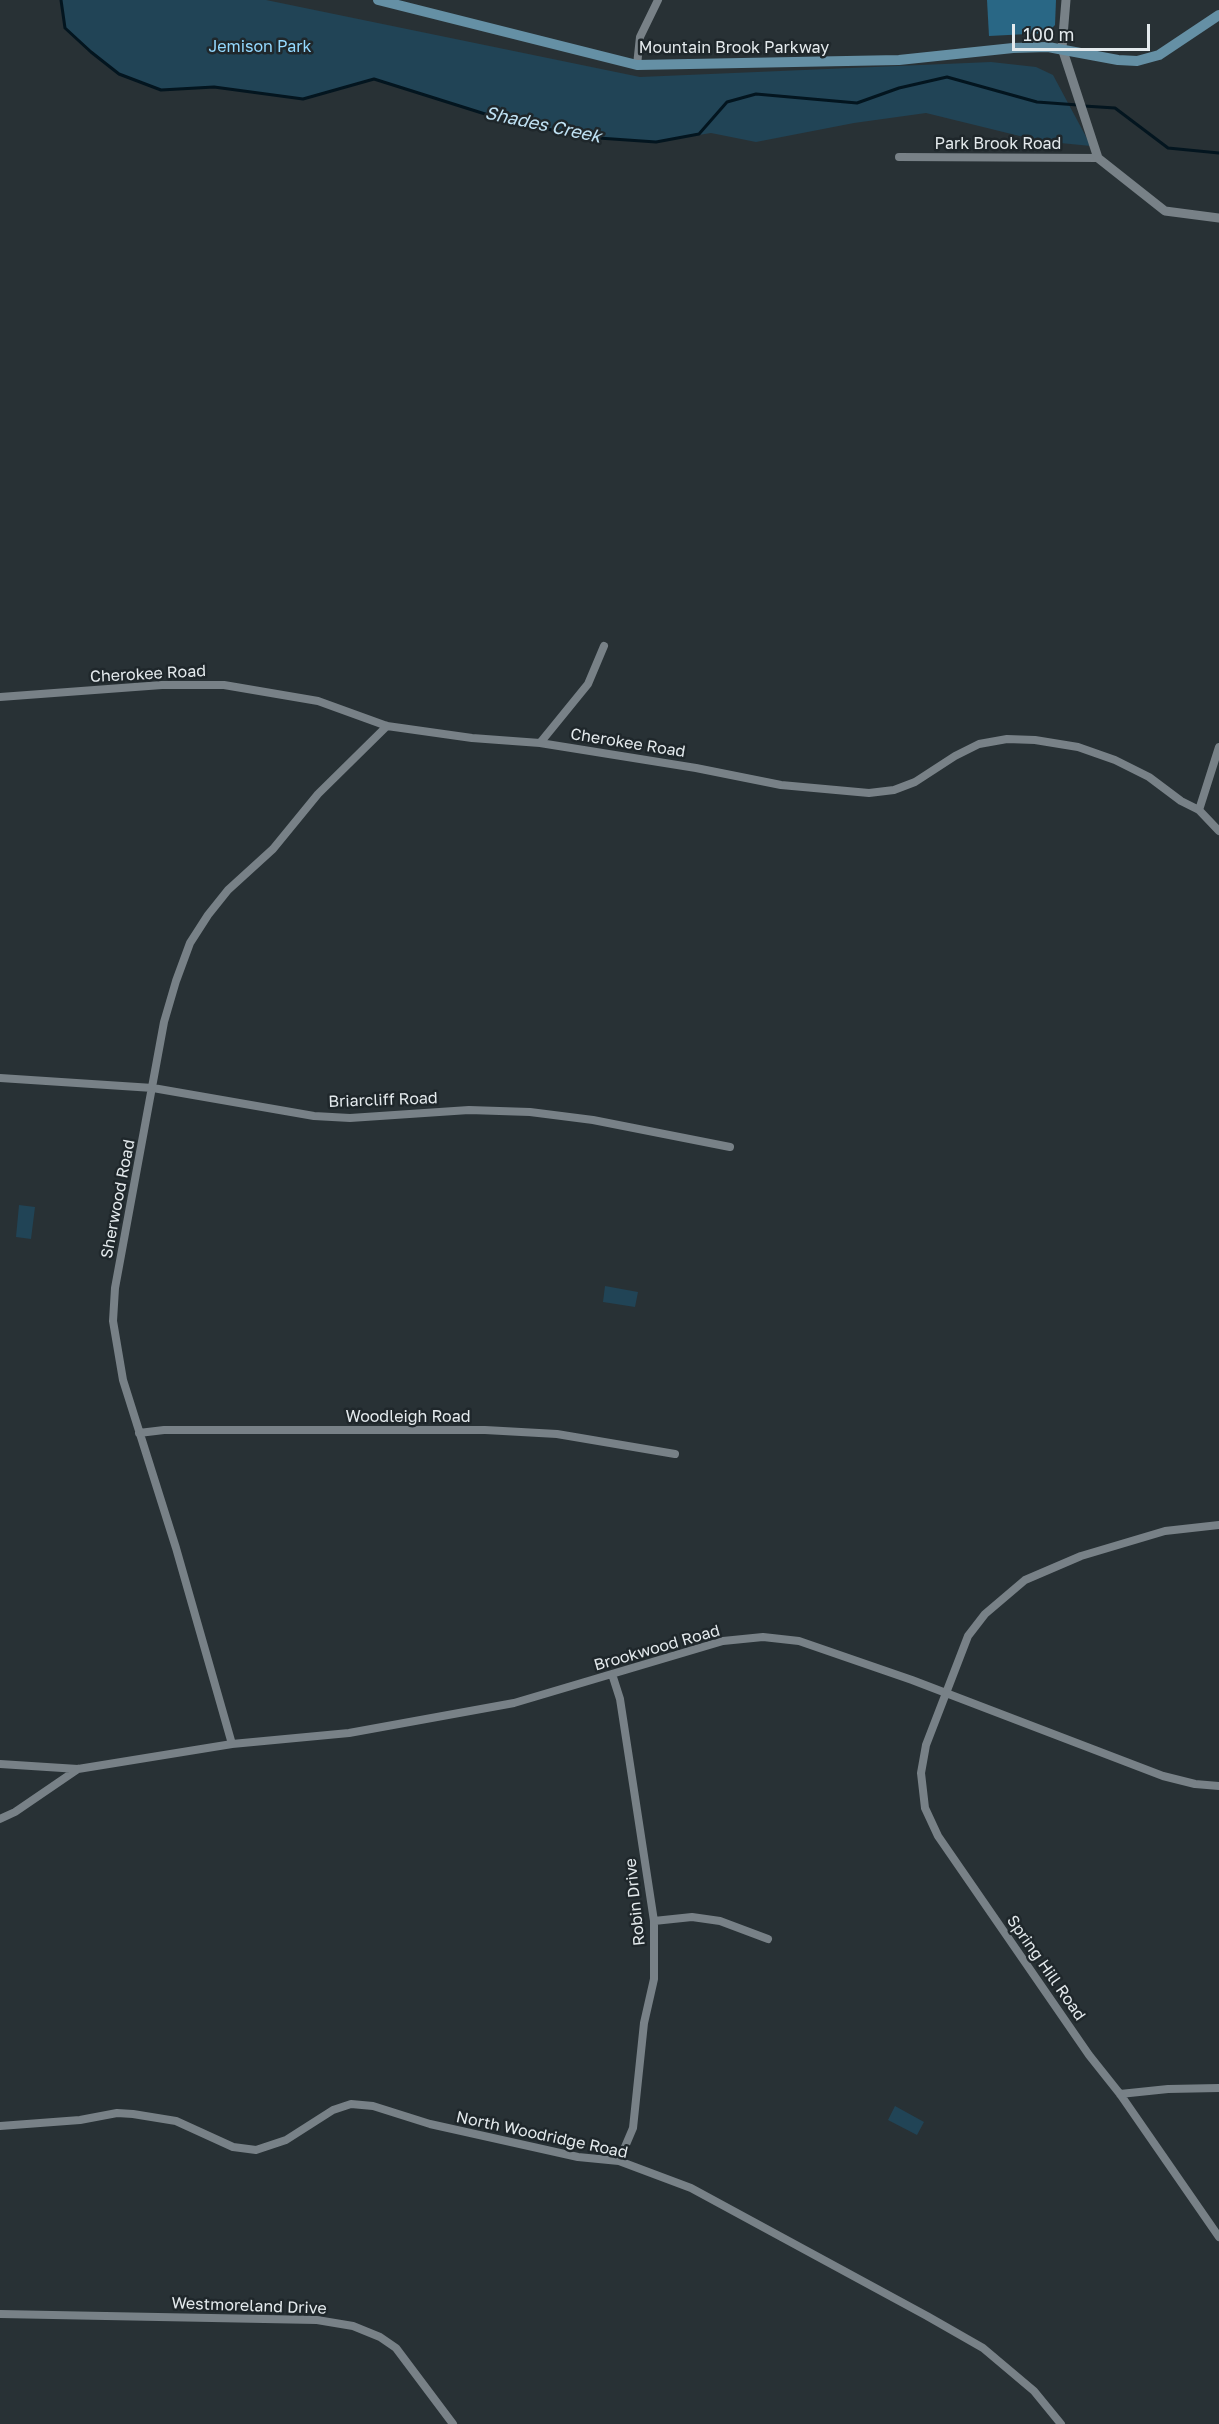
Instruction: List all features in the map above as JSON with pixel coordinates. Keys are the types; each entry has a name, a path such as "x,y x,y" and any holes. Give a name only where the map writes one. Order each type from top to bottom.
{"main road":[{"name":"Mountain Brook Parkway","path":"378,0 637,65 899,60 1013,48 1062,48 1118,60 1137,61 1159,56 1219,15"}],"street":[{"path":"637,65 640,37 658,0"},
{"path":"1066,0 1062,48 1098,158 1165,211 1219,218"},
{"name":"Park Brook Road","path":"898,157 1098,158"},
{"path":"540,743 588,684 604,646"},
{"name":"Cherokee Road","path":"0,697 162,685 224,685 318,701 387,726 472,738 540,743 696,768 780,785 869,793 894,790 915,782 955,756 980,744 1007,739 1035,740 1078,747 1115,759 1149,777 1181,801 1199,810 1219,831"},
{"name":"Sherwood Road","path":"232,1744 176,1548 123,1380 113,1321 115,1288 164,1022 190,943 228,890 273,849 318,794 387,726"},
{"path":"1199,810 1219,747"},
{"name":"Briarcliff Road","path":"0,1078 153,1088 323,1116 350,1118 469,1110 530,1112 593,1120 730,1147"},
{"name":"Woodleigh Road","path":"139,1433 176,1430 485,1430 557,1434 675,1454"},
{"name":"Spring Hill Road","path":"1219,1525 1166,1531 1081,1556 1025,1580 985,1614 968,1636 926,1745 921,1773 925,1808 938,1836 1089,2055 1120,2094 1219,2237"},
{"name":"Brookwood Road","path":"78,1769 232,1744 360,1731 514,1702 723,1641 763,1637 799,1641 912,1680 1163,1776 1195,1784 1219,1786"},
{"name":"Robin Drive","path":"612,1674 620,1699 654,1921 654,1979 644,2023 633,2128 619,2162"},
{"path":"0,1764 78,1769"},
{"path":"0,1819 15,1812 78,1769"},
{"path":"654,1921 692,1917 720,1921 768,1939"},
{"path":"1120,2094 1168,2089 1219,2088"},
{"name":"North Woodridge Road","path":"0,2126 80,2120 117,2113 133,2114 176,2121 233,2146 256,2150 286,2140 333,2110 351,2104 373,2106 430,2124 578,2157 619,2162 691,2188 973,2343 1034,2391 1061,2424"},
{"name":"Westmoreland Drive","path":"0,2314 318,2320 353,2326 380,2337 396,2348 453,2424"}],"green space":[{"name":"Jemison Park","path":"61,0 266,0 640,77 991,62 1036,67 1053,75 1091,146 1040,141 926,113 854,123 756,142 711,133 655,142 584,137 501,119 374,79 303,99 214,87 161,90 119,74 65,28"},
{"path":"19,1205 35,1207 31,1239 16,1237"},
{"path":"605,1286 638,1292 635,1307 603,1302"},
{"path":"895,2106 924,2122 917,2135 888,2120"}],"shaded area":[{"path":"987,0 1056,0 1055,25 1047,33 989,36"}],"waterway":[{"name":"Shades Creek","path":"61,0 65,28 91,52 119,74 161,90 214,87 303,99 374,79 501,119 584,137 656,142 699,134 727,102 756,94 857,103 899,88 947,77 1037,102 1078,105"},
{"name":"Shades Creek","path":"1084,106 1115,108 1168,148 1219,153"}]}
